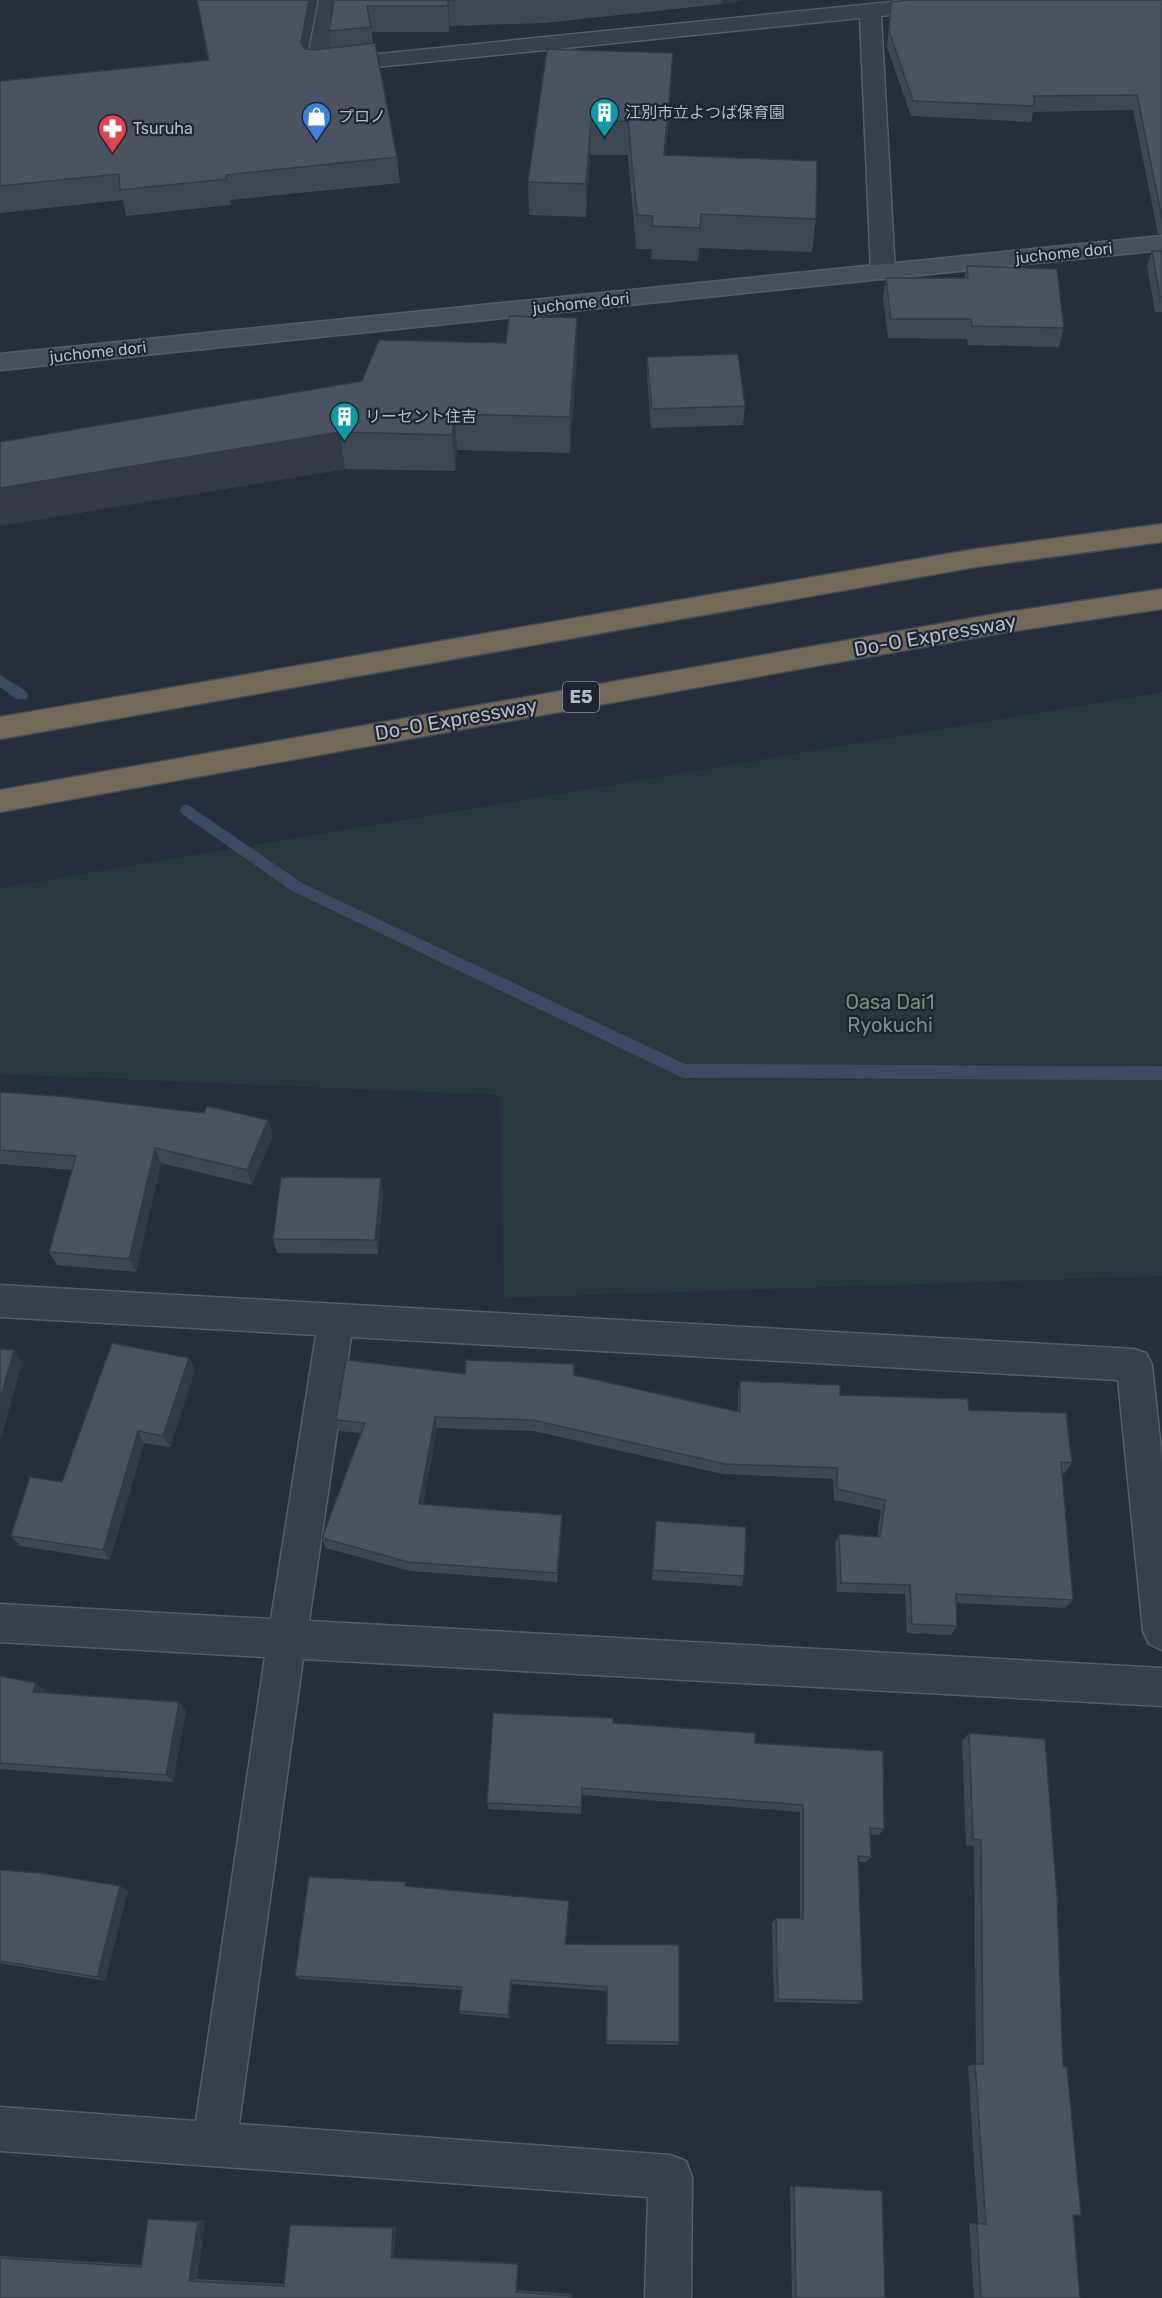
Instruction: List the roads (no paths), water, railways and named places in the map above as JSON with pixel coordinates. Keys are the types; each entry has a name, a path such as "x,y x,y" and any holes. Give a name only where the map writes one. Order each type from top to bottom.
{"highway":[{"path":"0,728 976,558 1162,533"},
{"name":"Do-O Expressway","path":"0,801 1006,622 1162,599"}],"street":[{"path":"329,0 316,67 865,7 972,0"},
{"path":"865,7 883,272"},
{"name":"juchome dori","path":"0,362 1162,243"},
{"path":"0,1300 1134,1365 1162,1631"},
{"path":"214,2145 287,1639 336,1320"},
{"path":"0,1623 1162,1687"},
{"path":"0,2129 670,2177 668,2298"}],"waterway":[{"path":"0,680 21,695"},
{"path":"187,810 297,887 683,1071 1162,1073"}],"place":[{"name":"江別市立よつば保育園","path":"604,138"},
{"name":"プロノ","path":"317,142"},
{"name":"Tsuruha","path":"112,154"},
{"name":"リーセント住吉","path":"344,442"}],"park label":[{"name":"Oasa Dai1 Ryokuchi","path":"890,1014"}]}
